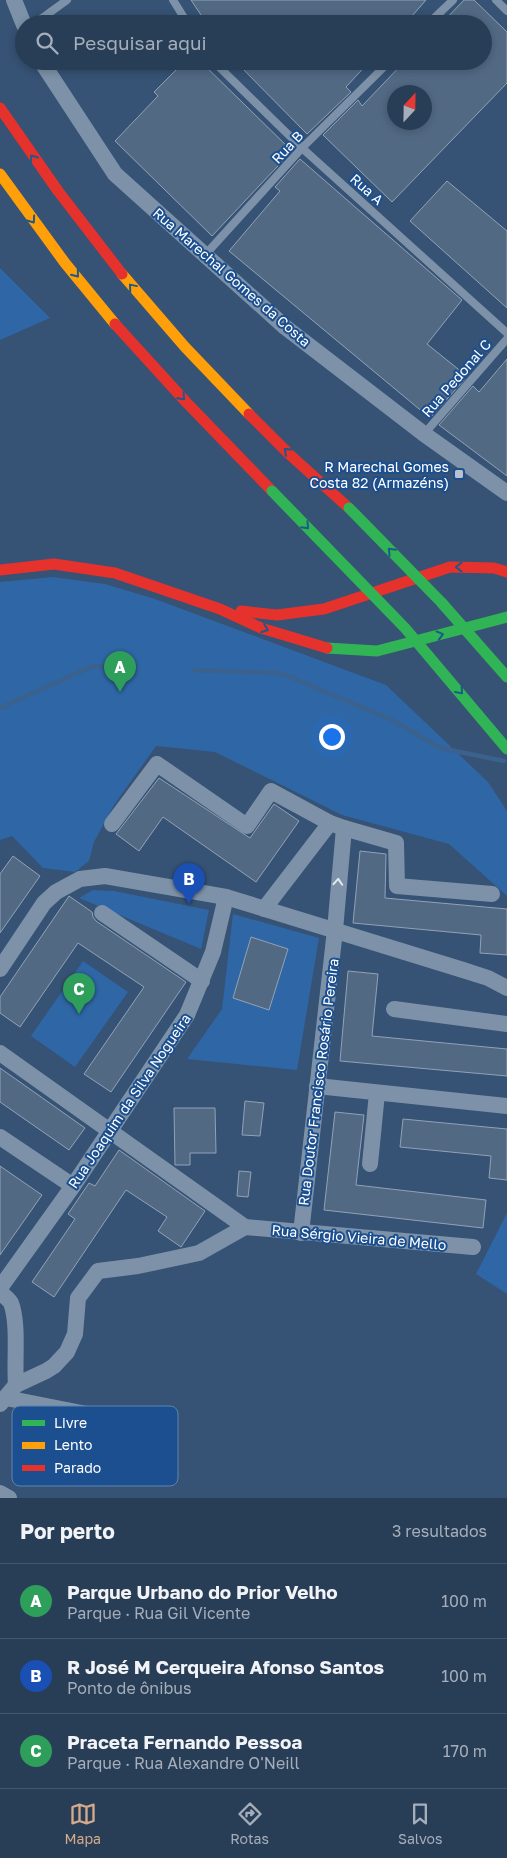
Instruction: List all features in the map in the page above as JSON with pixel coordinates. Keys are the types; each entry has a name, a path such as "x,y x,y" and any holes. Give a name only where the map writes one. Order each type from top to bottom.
{"main road":[{"path":"0,108 24,145 92,237 164,324 255,421 349,508 441,602 507,677"},
{"path":"0,174 45,237 135,346 202,419 405,628 507,748"},
{"path":"0,570 54,564 115,573 220,609 261,628 323,648 376,651 507,617"},
{"path":"220,609 277,615 286,614 324,608 450,567 494,568 507,572"}],"street":[{"path":"14,0 20,15"},
{"name":"Rua Marechal Gomes da Costa","path":"47,70 115,174 285,327 424,434 507,493"},
{"path":"112,824 156,764 247,826 271,791 337,826 396,843 396,886 492,894"},
{"path":"264,909 337,826"},
{"name":"Rua Doutor Francisco Rosário Pereira","path":"301,1233 335,930 339,873 337,826"},
{"path":"0,969 44,903 56,892 80,879 99,876 118,877 226,897 488,978 507,988"},
{"name":"Rua Joaquim da Silva Nogueira","path":"0,1290 111,1131 187,1016 212,952 226,897"},
{"path":"102,913 202,981"},
{"path":"394,1009 507,1024"},
{"path":"0,1053 245,1227 199,1253 138,1266 98,1271 78,1298 75,1334 67,1352 54,1366 16,1385 3,1401 33,1406"},
{"path":"318,1086 507,1106"},
{"path":"370,1164 377,1093"},
{"path":"0,1137 73,1186"},
{"name":"Rua Sérgio Vieira de Mello","path":"245,1227 473,1247"},
{"path":"0,1290 10,1302 15,1330 7,1358 16,1385"},
{"path":"0,1493 9,1498"}],"lane":[{"path":"46,15 67,0"},
{"path":"173,0 182,15"},
{"path":"437,15 452,0"},
{"path":"496,0 507,11"},
{"name":"Rua A","path":"222,70 302,148 507,332"},
{"name":"Rua B","path":"205,254 302,148 381,70"},
{"name":"Rua Pedonal C","path":"424,434 507,339"}],"shaded area":[{"path":"0,268 50,318 0,340"},
{"path":"53,577 105,584 155,599 386,685 488,782 507,811 507,896 449,844 342,815 215,752 156,746 114,805 94,842 89,861 75,872 43,868 12,836 0,840 0,582"},
{"path":"93,890 114,891 209,910 201,949 79,898"},
{"path":"233,914 319,938 297,1070 187,1059 222,1009"},
{"path":"83,961 128,992 75,1067 31,1036"},
{"path":"507,1213 507,1294 476,1274"}],"building":[{"path":"191,0 426,0 413,15 201,15"},
{"path":"464,0 474,0 489,15 450,15"},
{"path":"492,17 507,32 507,83 392,202 323,135 358,100 362,106 396,70 492,70"},
{"path":"176,70 209,70 292,151 212,236 115,141 158,96 154,92"},
{"path":"244,70 362,70 346,87 351,92 307,134"},
{"path":"300,159 462,300 427,344 463,373 461,375 465,379 430,418 229,251 280,191 275,187"},
{"path":"447,181 507,231 507,308 410,221"},
{"path":"507,359 507,476 439,425 473,386 479,392"},
{"path":"159,778 250,838 274,804 299,821 256,882 163,817 139,851 116,834"},
{"path":"360,851 386,854 385,898 507,909 507,955 480,953 481,935 353,923"},
{"path":"13,856 40,876 0,933 0,874"},
{"path":"69,896 92,912 96,921 186,982 111,1092 84,1074 144,987 78,943 20,1027 0,1013 0,997"},
{"path":"251,937 288,949 269,1010 233,998"},
{"path":"348,971 378,974 372,1036 507,1049 507,1076 340,1061"},
{"path":"0,1068 85,1128 69,1150 0,1102"},
{"path":"245,1101 264,1103 260,1136 242,1135"},
{"path":"174,1108 215,1108 216,1153 190,1153 190,1165 175,1165"},
{"path":"335,1112 364,1115 356,1185 486,1200 483,1228 324,1210"},
{"path":"403,1119 507,1129 507,1180 489,1178 491,1156 400,1147"},
{"path":"119,1150 205,1211 181,1247 158,1231 167,1217 126,1190 54,1297 32,1282 75,1219 68,1214 89,1183 95,1186"},
{"path":"0,1166 42,1195 0,1255"},
{"path":"239,1171 251,1172 248,1197 237,1196"}],"waterway":[{"path":"0,708 93,666 109,667"},
{"path":"194,670 281,673 394,721 440,748 504,761"}],"traffic: fast":[{"path":"272,491 405,628 507,749"},
{"path":"349,508 441,602 507,677"},
{"path":"327,648 377,651 507,617"}],"traffic: slow":[{"path":"0,174 65,263 115,324"},
{"path":"122,274 185,347 249,414"}],"traffic: jam":[{"path":"0,108 58,191 122,274"},
{"path":"115,324 186,402 272,491"},
{"path":"249,414 289,454 349,508"},
{"path":"0,570 54,564 115,573 220,609 261,628 327,648"},
{"path":"241,611 277,615 324,609 450,567 494,568 507,572"}],"place":[{"name":"R Marechal Gomes Costa 82 (Armazéns)","path":"459,474"},
{"name":"Parque Urbano do Prior Velho","path":"120,692"},
{"name":"R José M Cerqueira Afonso Santos","path":"189,904"},
{"name":"Praceta Fernando Pessoa","path":"79,1014"}]}
